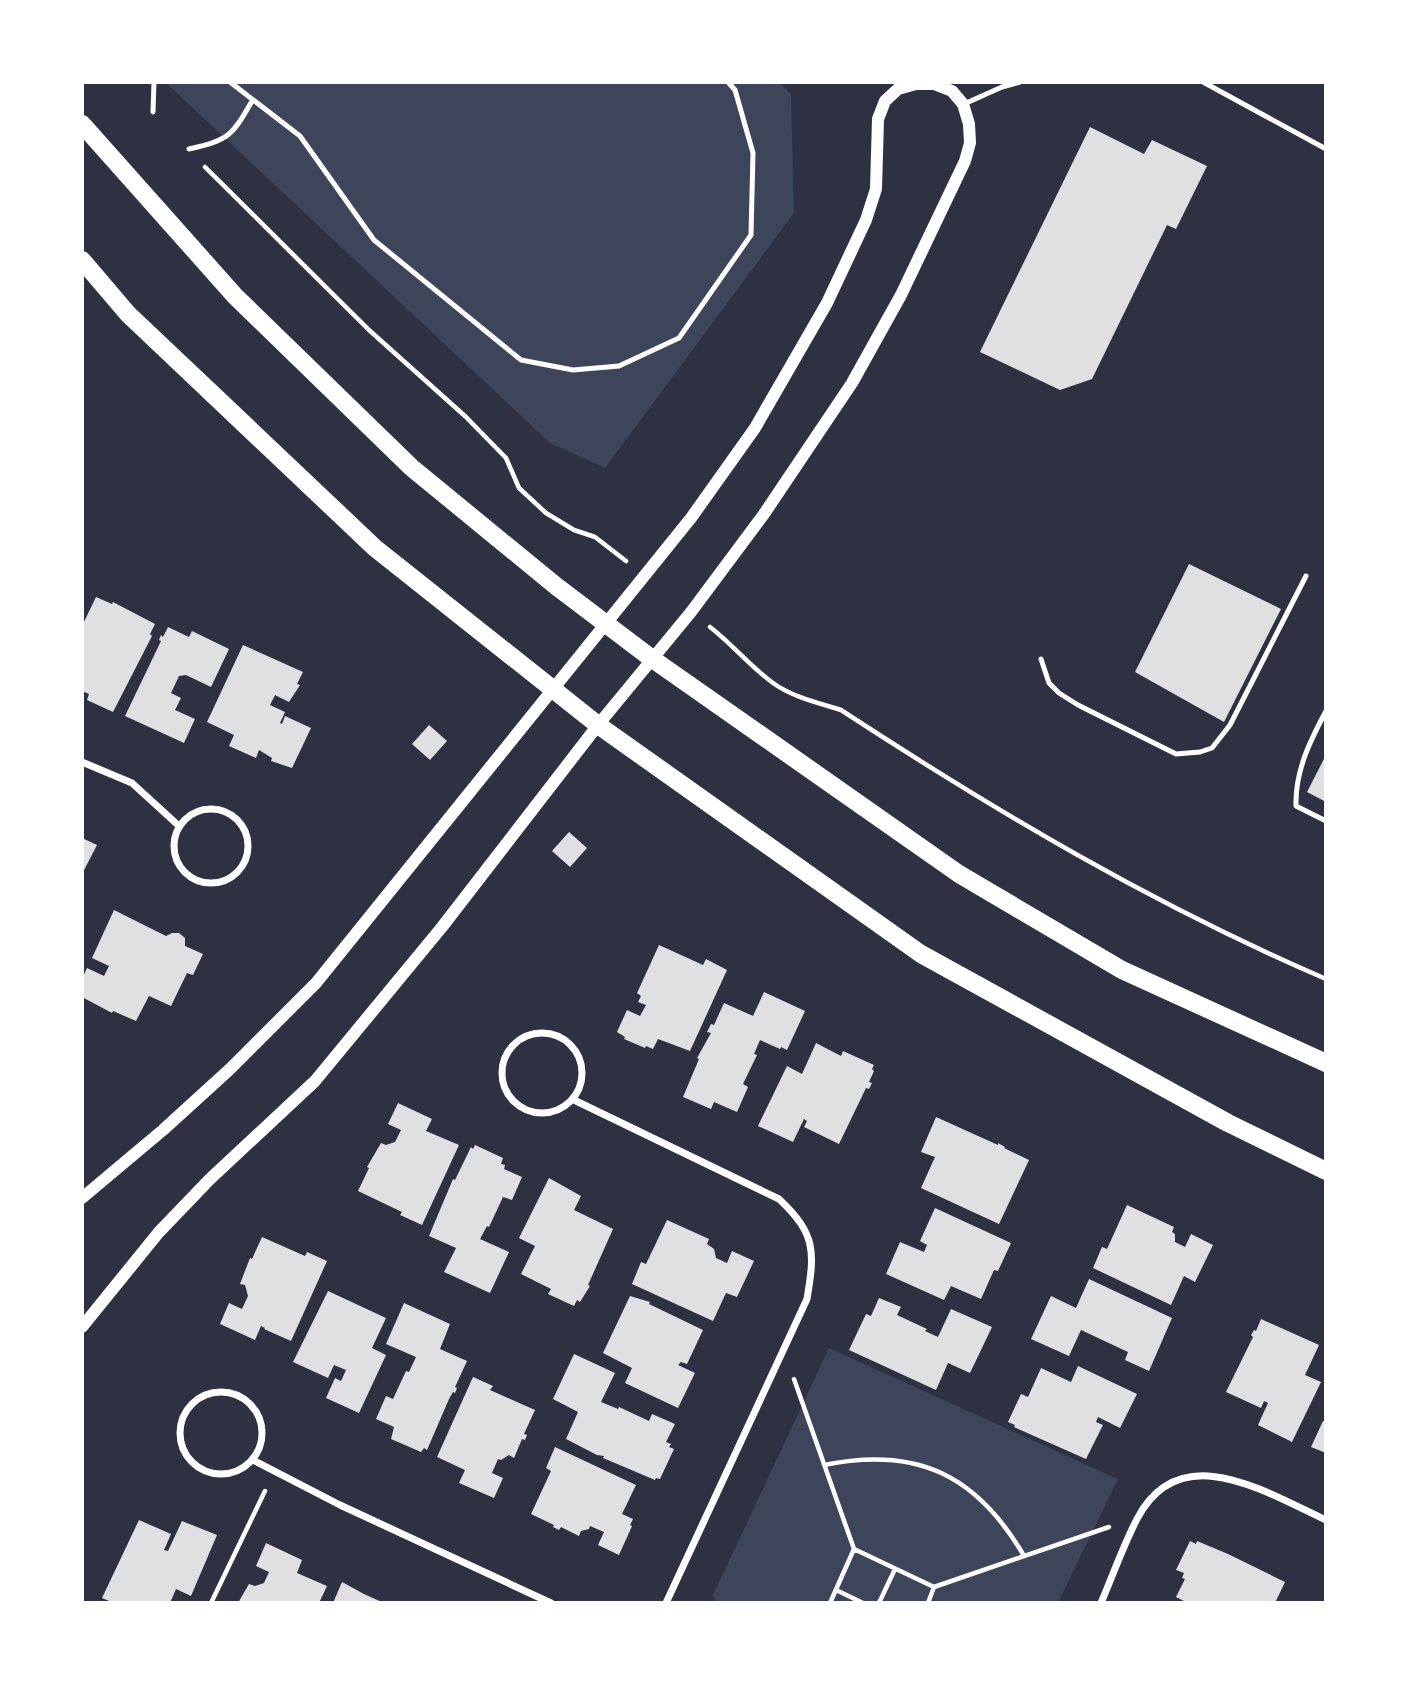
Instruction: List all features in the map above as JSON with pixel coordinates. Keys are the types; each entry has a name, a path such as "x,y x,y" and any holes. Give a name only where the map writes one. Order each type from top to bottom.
{"main road":[{"path":"82,124 236,296 412,468 605,624 959,874 1122,970 1326,1063"},
{"path":"82,260 128,314 375,548 554,688 597,725 921,954 1228,1123 1326,1171"}],"street":[{"path":"82,1198 211,1086 316,983 691,518 754,428 827,303 866,220 876,189 878,119 885,101 898,89 916,84 934,84 952,91 963,104 969,124 971,144 965,161 901,295 852,383 764,514 691,612 597,725 442,927 315,1081 210,1179 159,1232 82,1327"},
{"path":"82,762 132,783 179,826"},
{"path":"210,808 227,812 234,817 241,823 248,840 246,858 237,873 221,882 203,882 187,875 176,860 173,842 179,826 192,813 210,808"},
{"path":"550,1033 565,1039 577,1052 583,1068 582,1085 574,1100 560,1110 543,1114 526,1111 512,1102 503,1087 501,1070 506,1054 517,1041 532,1034 550,1033"},
{"path":"574,1100 779,1199 798,1217 810,1239 813,1266 807,1299 666,1603"},
{"path":"229,1392 245,1399 256,1412 262,1428 261,1444 253,1460 239,1470 223,1474 206,1471 192,1462 183,1447 180,1430 185,1413 197,1401 212,1393 229,1392"},
{"path":"253,1460 340,1505 551,1603"},
{"path":"1101,1603 1138,1517 1158,1491 1181,1477 1213,1474 1257,1489 1326,1520"}],"lane":[{"path":"153,112 154,82"},
{"path":"230,82 300,136 374,240 521,360 573,370 619,366 679,338 751,235 753,152 736,90 728,82"},
{"path":"963,104 1020,82"},
{"path":"1203,82 1326,149"},
{"path":"189,149 220,142 239,125 252,101"},
{"path":"1041,659 1049,683 1078,705 1176,754 1200,752 1212,748 1230,725 1306,576"},
{"path":"1326,711 1307,746 1295,790 1296,806 1326,821"}],"path":[{"path":"189,149 369,330 466,417 506,458 519,488 545,513 574,530 595,537"},
{"path":"730,642 774,683 809,700 841,710 1034,831 1229,937 1326,979"},
{"path":"783,1350 854,1549 830,1603"},
{"path":"824,1465 854,1459 879,1458 901,1460 937,1471 966,1488 997,1514 1024,1556"},
{"path":"211,1603 274,1471"},
{"path":"854,1549 934,1587 1138,1517"},
{"path":"879,1603 895,1569"},
{"path":"928,1603 934,1587"},
{"path":"836,1590 863,1603"}],"shaded area":[{"path":"165,82 779,82 791,94 794,213 605,468 550,443"},
{"path":"829,1348 1118,1479 1058,1603 716,1603 713,1595"}],"building":[{"path":"1090,127 1144,154 1152,140 1207,166 1176,229 1167,225 1092,379 1060,390 980,352"},
{"path":"1189,564 1281,609 1224,722 1135,672"},
{"path":"96,597 112,604 113,602 155,624 150,634 152,636 113,712 87,700 89,694 82,691 82,626"},
{"path":"168,627 189,637 192,631 229,649 211,687 186,675 179,676 171,693 181,698 175,710 195,719 184,743 125,716 161,641 161,635 163,637"},
{"path":"243,645 303,672 297,684 300,685 289,702 275,695 270,705 285,712 280,723 282,724 285,716 311,728 292,768 271,761 272,758 259,750 256,758 229,746 234,735 207,722"},
{"path":"429,725 447,741 430,760 412,744"},
{"path":"1326,755 1326,802 1307,792"},
{"path":"569,832 587,848 570,867 552,851"},
{"path":"82,838 97,845 82,874"},
{"path":"114,910 166,936 179,933 185,938 185,946 203,954 193,975 187,973 171,1006 149,996 136,1021 113,1011 112,1013 82,997 82,979 87,968 104,976 109,966 92,958"},
{"path":"659,945 703,965 706,959 727,970 690,1051 658,1039 653,1049 646,1046 645,1048 624,1039 625,1037 617,1032 627,1010 640,1016 646,1005 638,1002 641,996 637,993"},
{"path":"764,992 805,1011 787,1050 760,1040 754,1054 757,1055 743,1084 748,1087 737,1112 714,1102 711,1109 683,1097 699,1059 697,1058 711,1033 707,1032 711,1024 714,1025 724,1003 753,1016"},
{"path":"816,1043 841,1056 843,1051 874,1065 869,1082 872,1083 869,1089 866,1088 839,1144 804,1127 807,1121 804,1119 793,1142 758,1126 787,1066 802,1074"},
{"path":"398,1103 432,1119 426,1131 459,1145 422,1225 358,1191 369,1168 367,1167 381,1143 386,1145 395,1142 401,1130 388,1124"},
{"path":"936,1117 998,1143 1029,1160 999,1224 921,1188 935,1157 921,1152"},
{"path":"475,1145 503,1158 501,1164 505,1165 504,1169 522,1177 512,1200 503,1197 489,1227 487,1226 480,1239 509,1252 490,1293 444,1272 456,1248 429,1236 453,1179 455,1180 471,1147 473,1149"},
{"path":"549,1178 581,1196 574,1210 613,1229 588,1285 590,1286 580,1302 577,1300 574,1306 548,1294 551,1289 521,1274 535,1246 519,1238"},
{"path":"1127,1205 1174,1227 1172,1232 1175,1234 1175,1242 1185,1247 1191,1234 1213,1245 1195,1282 1184,1276 1171,1305 1093,1268 1102,1247 1107,1249"},
{"path":"935,1208 1011,1243 998,1271 994,1270 981,1299 951,1286 944,1300 886,1274 900,1242 924,1252 927,1245 920,1241"},
{"path":"667,1220 709,1239 707,1244 714,1249 716,1258 727,1263 732,1251 754,1261 737,1297 726,1293 713,1321 632,1284 641,1262 646,1264"},
{"path":"262,1237 305,1256 307,1252 327,1261 291,1341 261,1326 255,1340 220,1324 229,1303 242,1309 248,1296 245,1285 240,1284"},
{"path":"1089,1279 1172,1318 1149,1371 1125,1360 1128,1352 1081,1330 1069,1356 1031,1339 1051,1296 1076,1308"},
{"path":"328,1291 386,1318 372,1348 386,1355 359,1413 326,1398 335,1378 341,1381 346,1370 334,1365 328,1378 293,1362"},
{"path":"630,1296 650,1302 649,1304 703,1330 687,1364 681,1362 678,1365 695,1373 678,1408 625,1383 632,1368 603,1353"},
{"path":"879,1298 901,1307 897,1315 938,1337 951,1309 992,1327 970,1373 948,1363 936,1390 849,1350 866,1314 871,1316"},
{"path":"404,1303 450,1324 440,1349 467,1361 455,1387 455,1393 453,1392 449,1399 427,1450 424,1448 421,1452 391,1439 394,1427 376,1419 386,1396 393,1399 416,1357 386,1344"},
{"path":"1261,1319 1319,1345 1305,1375 1321,1382 1292,1442 1258,1425 1268,1403 1264,1401 1261,1408 1226,1392"},
{"path":"574,1354 615,1373 601,1402 649,1421 652,1414 675,1424 666,1442 674,1449 660,1479 655,1480 603,1458 604,1456 566,1439 578,1412 553,1399"},
{"path":"1078,1366 1137,1394 1120,1428 1098,1417 1096,1422 1103,1425 1086,1459 1008,1422 1021,1394 1028,1397 1041,1368 1071,1382"},
{"path":"473,1377 493,1386 490,1390 535,1410 524,1434 527,1435 525,1440 522,1439 514,1458 509,1455 498,1459 492,1473 503,1478 494,1498 459,1483 465,1470 437,1457"},
{"path":"1323,1421 1326,1422 1326,1453 1311,1447"},
{"path":"555,1447 636,1485 622,1514 633,1519 619,1555 598,1545 604,1532 590,1526 589,1529 581,1531 579,1536 561,1527 559,1530 531,1514 551,1471 546,1468"},
{"path":"139,1520 171,1534 164,1550 168,1551 182,1521 217,1535 191,1596 176,1589 170,1603 114,1603 102,1598"},
{"path":"1190,1541 1196,1544 1197,1541 1228,1554 1285,1582 1275,1603 1188,1603 1176,1597 1185,1579 1182,1578 1184,1573 1176,1570"},
{"path":"266,1543 302,1560 297,1573 327,1586 319,1603 238,1603 249,1584 255,1586 264,1583 269,1572 256,1566"},
{"path":"342,1582 364,1594 384,1603 333,1603"}]}
